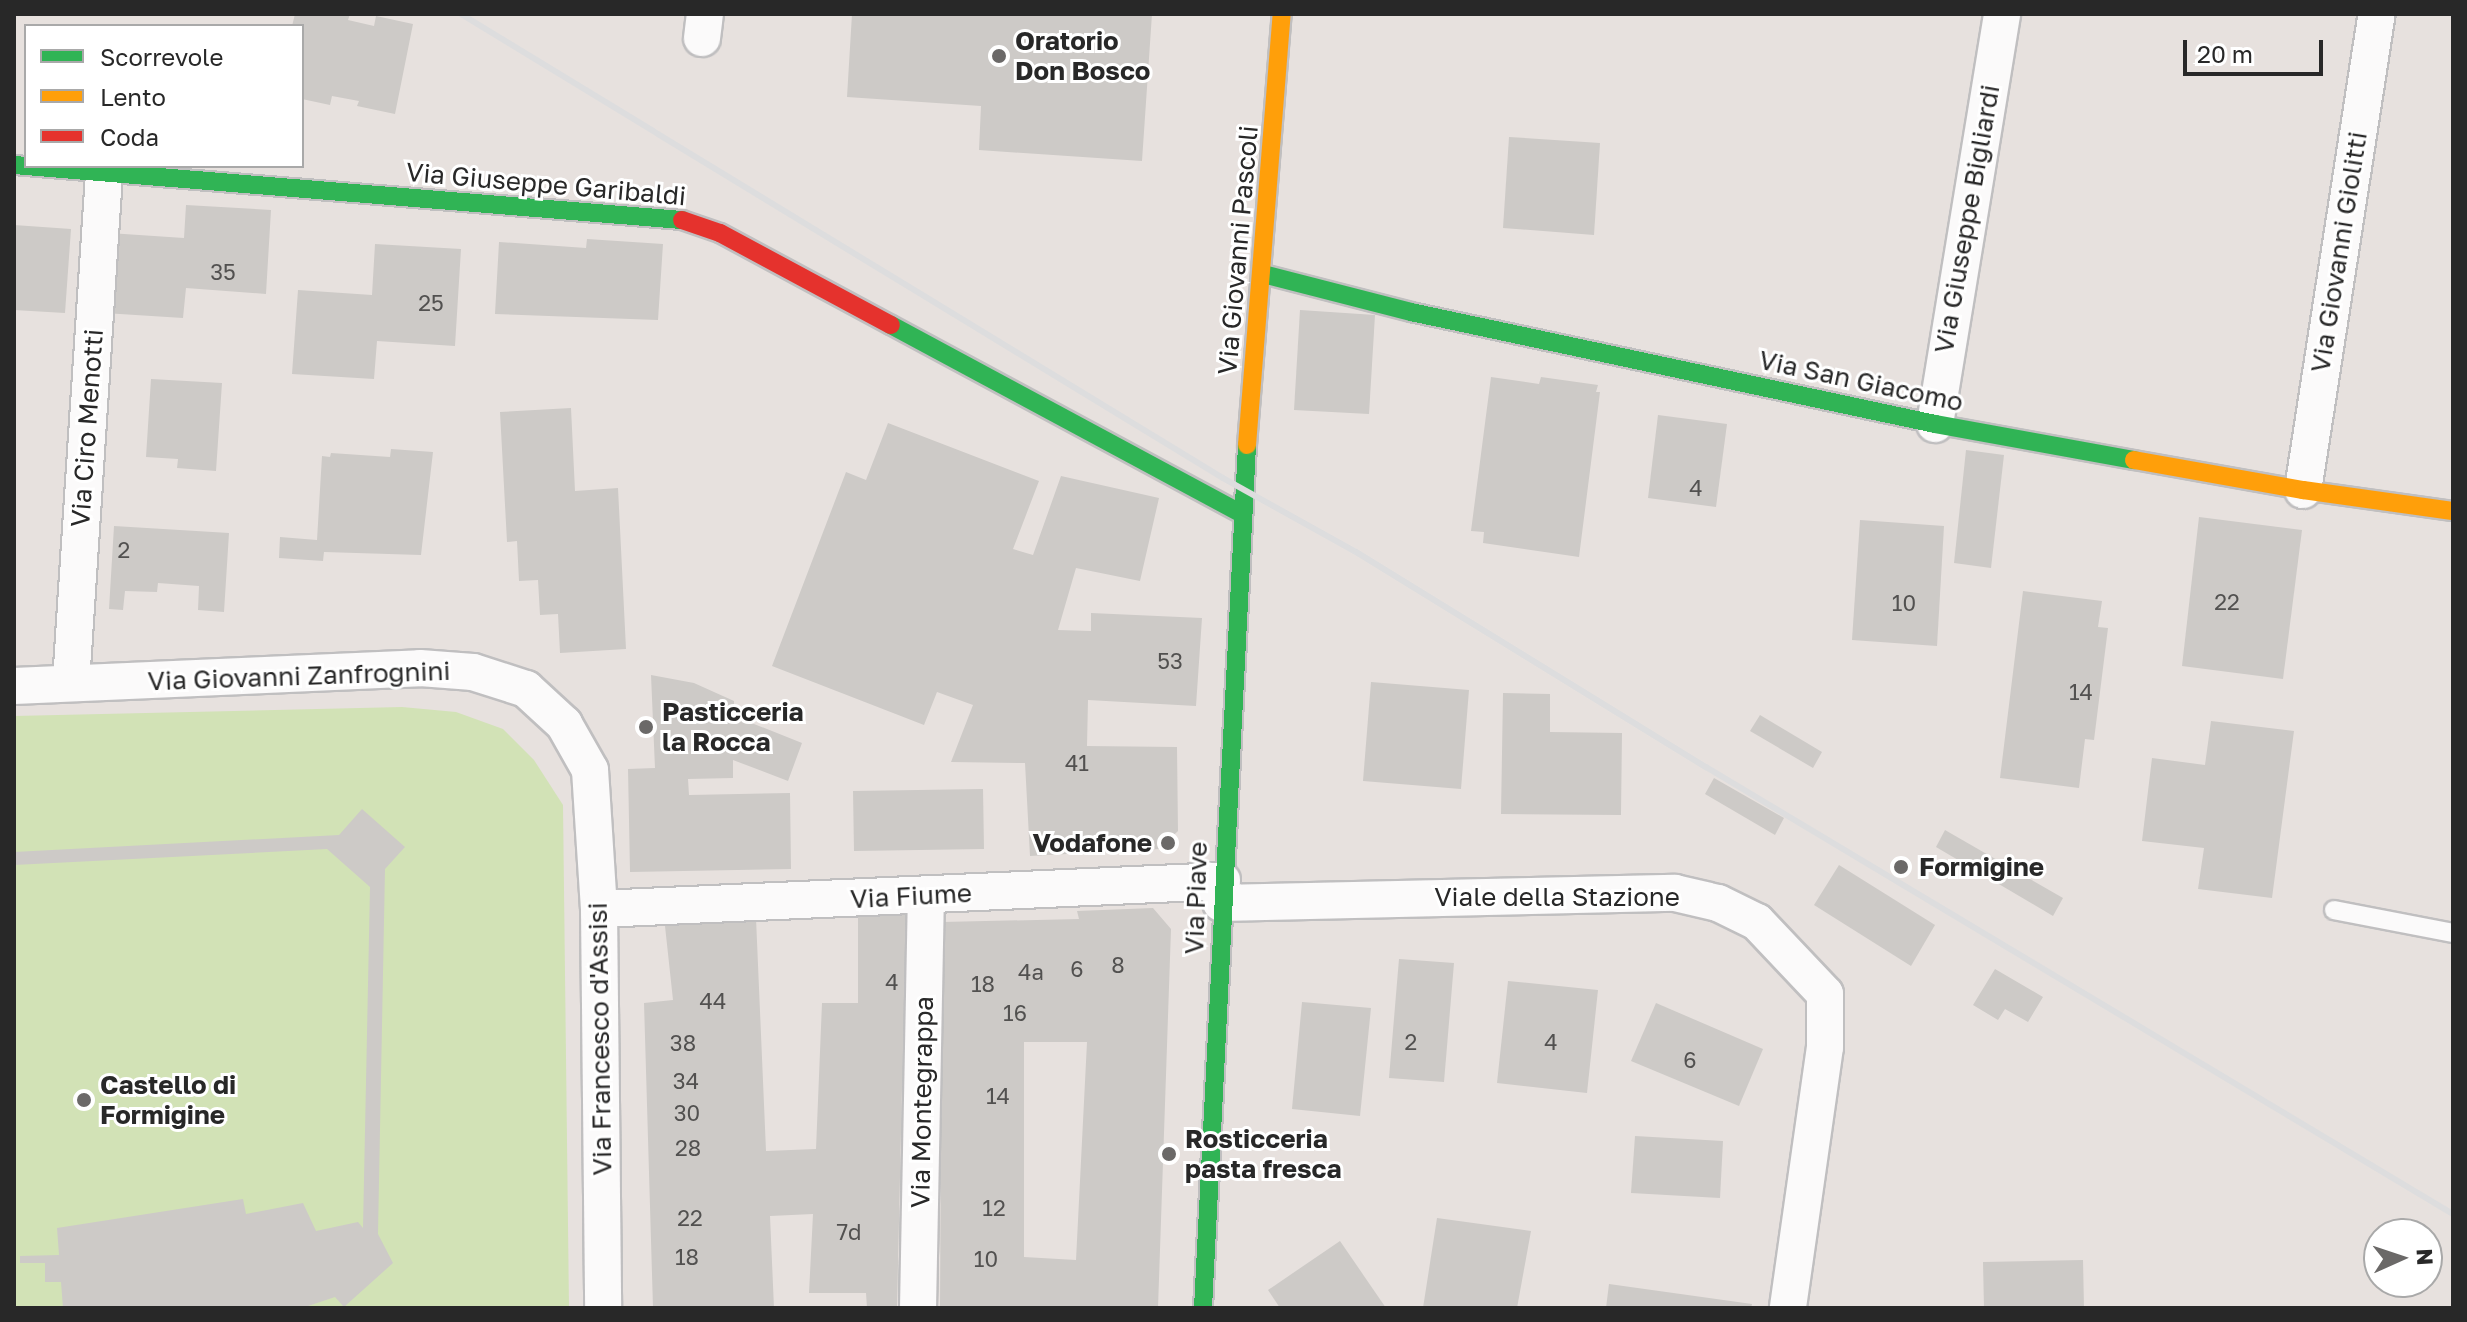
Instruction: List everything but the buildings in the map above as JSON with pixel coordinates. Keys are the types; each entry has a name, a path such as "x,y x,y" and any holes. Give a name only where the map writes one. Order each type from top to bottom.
{"street":[{"name":"Via Giuseppe Bigliardi","path":"1935,424 2002,14"},
{"name":"Via Giovanni Giolitti","path":"2303,490 2377,14"},
{"name":"Via Giovanni Pascoli","path":"1243,489 1283,19"},
{"name":"Via Giuseppe Garibaldi","path":"44,168 674,217 720,233 1242,514"},
{"name":"Via Ciro Menotti","path":"71,683 104,174"},
{"name":"Via San Giacomo","path":"1263,274 1411,312 1935,424 2303,490 2453,511"},
{"name":"Via Piave","path":"1203,1308 1243,489"},
{"name":"Via Giovanni Zanfrognini","path":"14,686 420,668 473,672 526,689 564,724 590,770"},
{"name":"Via Francesco d'Assisi","path":"590,770 599,909 603,1308"},
{"name":"Via Fiume","path":"599,909 926,895 1222,892"},
{"name":"Viale della Stazione","path":"1222,892 1675,893 1718,903 1757,922 1825,994 1826,1025 1788,1308"},
{"name":"Via Montegrappa","path":"918,1308 926,895"}],"lane":[{"path":"2334,910 2453,933"}],"green space":[{"name":"Castello di Formigine","path":"402,707 456,712 503,729 534,760 563,805 569,1308 14,1308 14,716"}],"railway":[{"path":"461,14 1223,478 1356,552 1706,767 2453,1214"}],"traffic: fast":[{"path":"14,165 24,166"},
{"path":"50,168 682,220"},
{"path":"1263,274 1411,312 1935,424 2134,460"},
{"path":"891,325 1242,514"},
{"path":"1203,1308 1247,445"}],"traffic: slow":[{"path":"1247,445 1282,14"},
{"path":"2134,460 2303,490 2453,511"}],"traffic: jam":[{"path":"682,220 720,233 891,325"}],"place":[{"name":"Oratorio Don Bosco","path":"999,56"},
{"name":"Pasticceria la Rocca","path":"646,727"},
{"name":"Vodafone","path":"1168,843"},
{"name":"Formigine","path":"1901,867"},
{"name":"Castello di Formigine","path":"84,1100"},
{"name":"Rosticceria pasta fresca","path":"1169,1154"}]}
